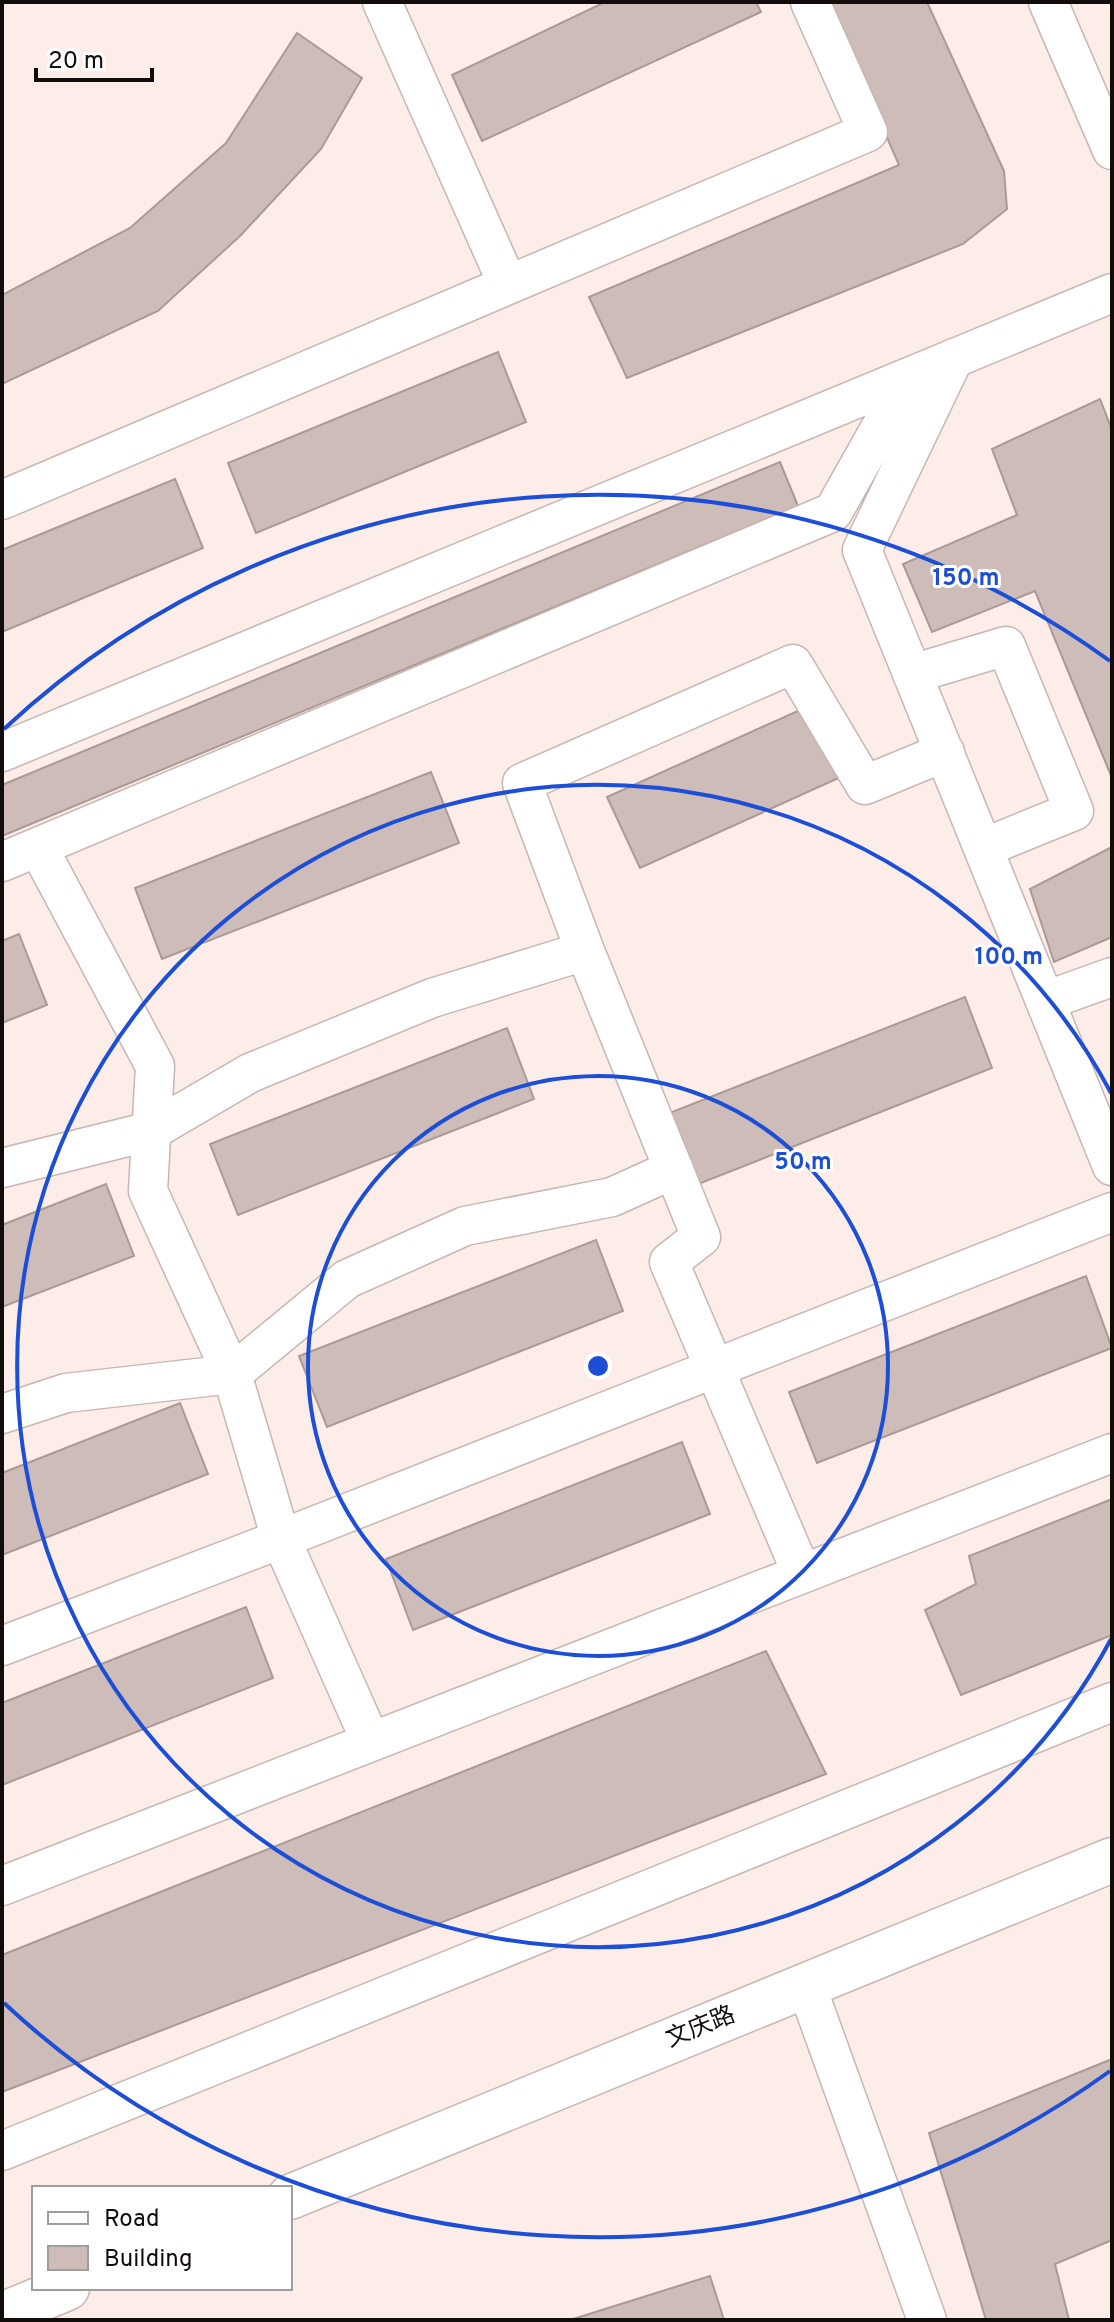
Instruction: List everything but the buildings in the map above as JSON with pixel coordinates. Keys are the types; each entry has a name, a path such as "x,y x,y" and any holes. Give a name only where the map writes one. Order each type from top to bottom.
{"street":[{"path":"382,2 508,285"},
{"path":"2,500 868,132 810,2"},
{"path":"1048,2 1112,150"},
{"path":"2,752 1112,293"},
{"path":"954,358 862,550 1112,1166"},
{"path":"2,862 833,512 909,377"},
{"path":"912,674 1006,646 1074,811 983,848"},
{"path":"802,1574 669,1262 701,1237 585,951 522,783 793,664 865,785 945,752"},
{"path":"38,847 155,1066 148,1191 232,1374 281,1539 371,1742"},
{"path":"2,1168 151,1131 250,1073 432,998 585,951"},
{"path":"1045,1001 1112,977"},
{"path":"2,1414 66,1393 232,1374 347,1279 465,1226 612,1197 674,1169"},
{"path":"2,1646 1112,1212"},
{"path":"2,1886 1112,1453"},
{"path":"2,2151 1112,1702"},
{"name":"文庆路","path":"292,2196 1112,1860"},
{"path":"806,1985 927,2320"},
{"path":"2,2315 62,2290"}]}
